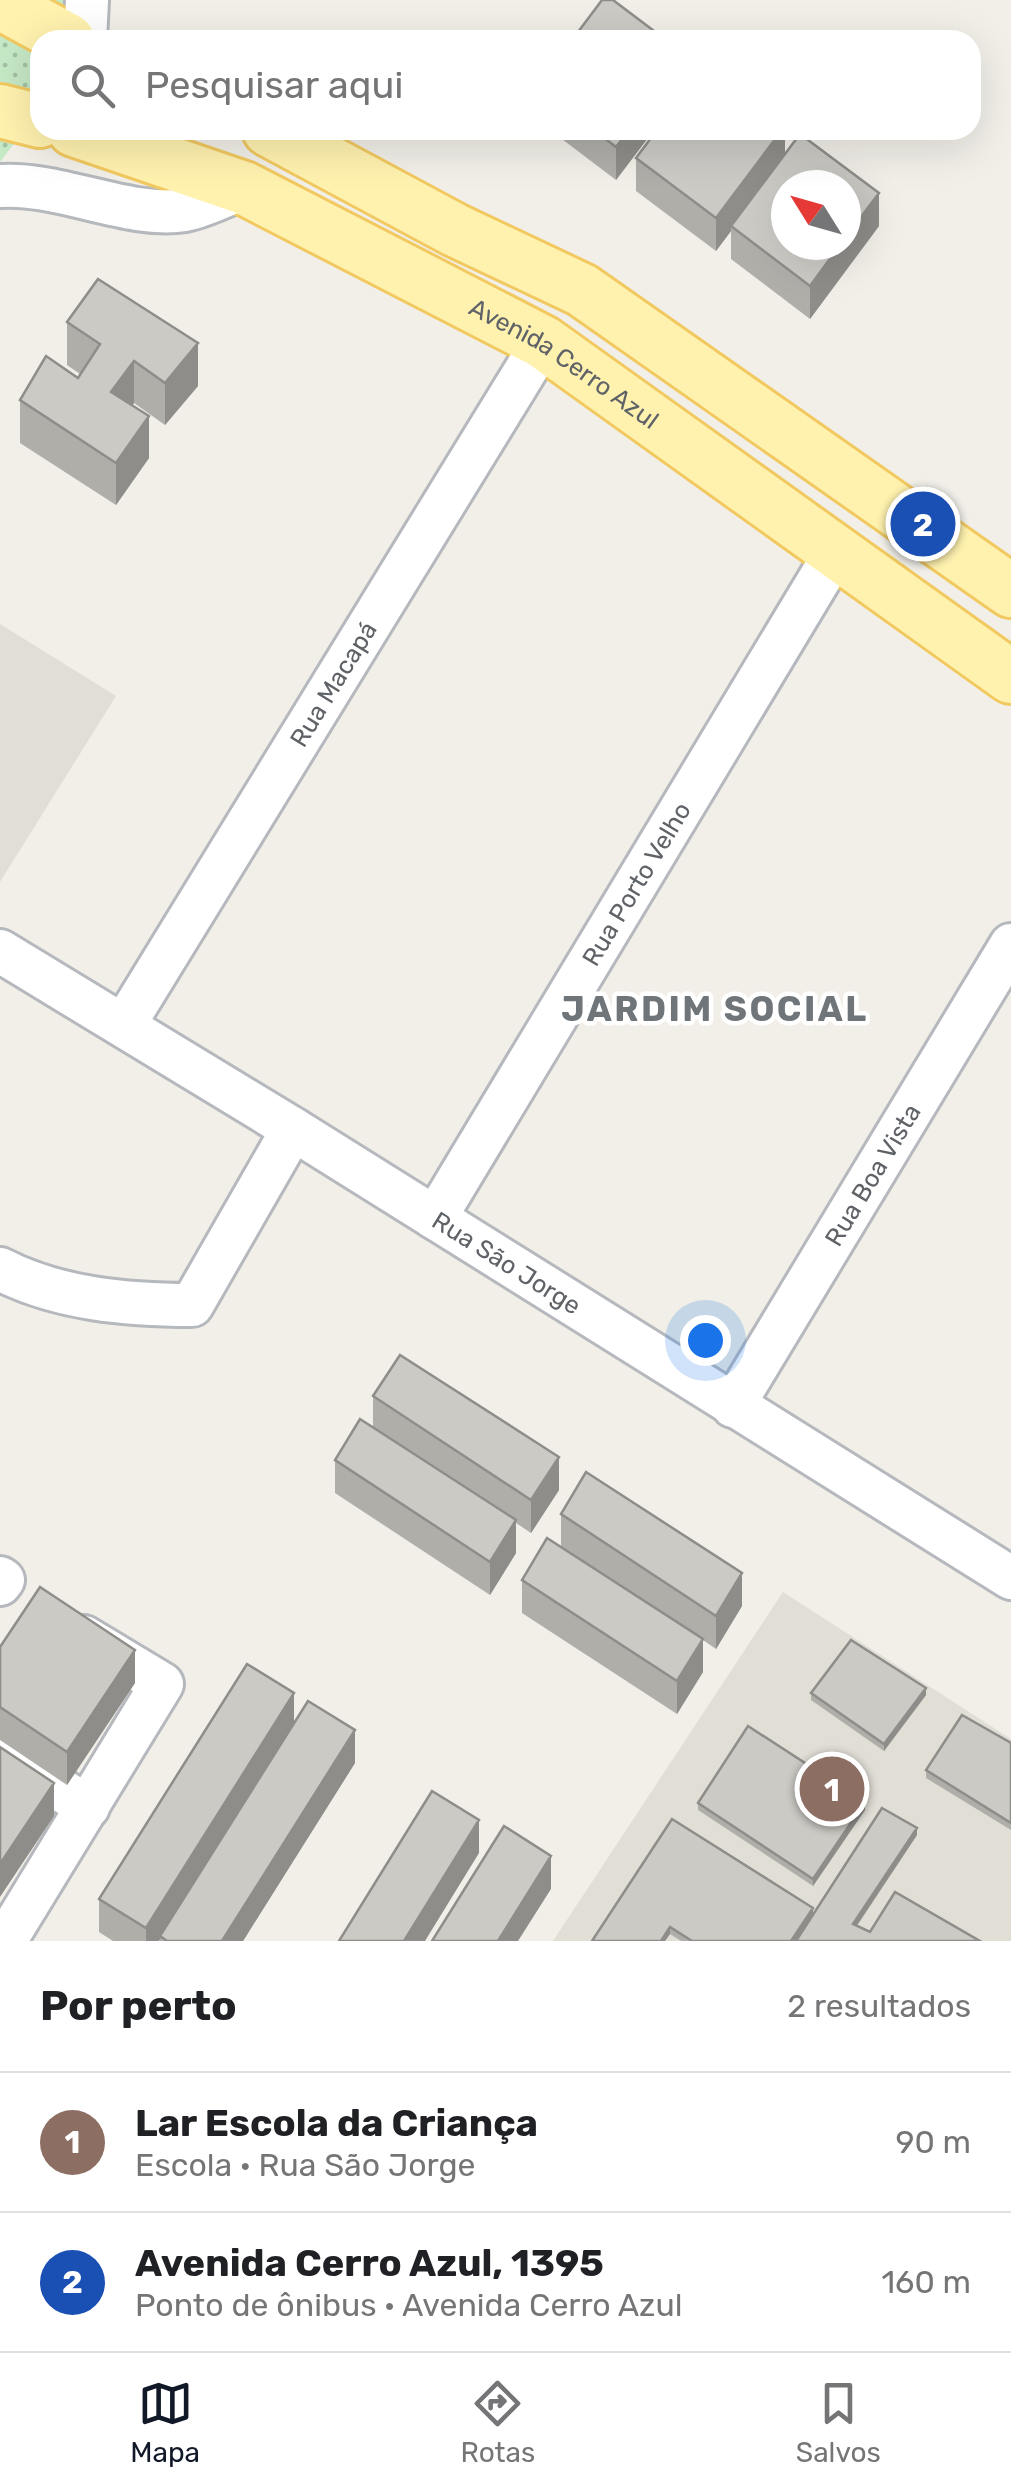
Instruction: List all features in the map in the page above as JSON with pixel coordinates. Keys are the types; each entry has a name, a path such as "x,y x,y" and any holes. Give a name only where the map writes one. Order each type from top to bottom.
{"main road":[{"path":"0,3 50,30"},
{"path":"0,112 30,120"},
{"name":"Avenida Cerro Azul","path":"103,140 244,188 543,342 1011,678"},
{"path":"288,140 436,219 582,290 1011,590"},
{"path":"408,271 436,219"}],"street":[{"path":"86,30 87,0"},
{"path":"0,186 24,185 164,211 189,209 244,188"},
{"name":"Rua Macapá","path":"124,1025 543,342"},
{"name":"Rua Porto Velho","path":"435,1218 837,550"},
{"name":"Rua Boa Vista","path":"733,1406 1011,945"},
{"name":"Rua São Jorge","path":"0,952 293,1129 1011,1578"},
{"path":"0,1269 78,1296 192,1305 293,1129"},
{"path":"5,1941 162,1684 58,1621"},
{"path":"0,1751 88,1806"}],"shaded area":[{"path":"0,624 116,696 0,882"},
{"path":"783,1592 1011,1739 1011,1941 553,1941"}],"green space":[{"path":"0,0 87,0 52,30 30,30 30,122 0,162"}],"building":[{"path":"602,0 613,0 653,30 580,30"},
{"path":"650,140 774,140 716,218 636,158"},
{"path":"796,140 808,140 848,170 773,170"},
{"path":"771,173 771,256 731,226"},
{"path":"861,180 879,193 861,217"},
{"path":"776,260 829,260 810,286"},
{"path":"98,279 198,343 165,383 134,361 111,392 149,416 116,463 20,400 46,356 78,378 100,344 67,322"},
{"path":"400,1355 559,1457 531,1500 373,1396"},
{"path":"360,1419 516,1520 490,1562 335,1460"},
{"path":"586,1472 742,1573 716,1616 561,1514"},
{"path":"547,1538 703,1639 677,1681 522,1580"},
{"path":"40,1587 135,1650 67,1752 0,1707 0,1647"},
{"path":"851,1640 926,1688 884,1744 811,1693"},
{"path":"247,1664 294,1693 146,1928 99,1899"},
{"path":"308,1701 355,1730 222,1941 167,1941 160,1936"},
{"path":"962,1715 1011,1743 1011,1823 926,1770"},
{"path":"748,1726 865,1802 813,1879 698,1803"},
{"path":"0,1747 54,1783 0,1864"},
{"path":"432,1791 479,1820 404,1941 339,1941"},
{"path":"882,1808 917,1828 853,1924 870,1932 895,1892 980,1941 796,1941"},
{"path":"672,1819 813,1908 791,1941 692,1941 670,1927 661,1941 592,1941"},
{"path":"504,1826 551,1856 498,1941 432,1941"}],"place":[{"name":"Avenida Cerro Azul, 1395","path":"923,524"},
{"name":"Lar Escola da Criança","path":"832,1789"}],"district":[{"name":"JARDIM SOCIAL","path":"715,1009"}]}
